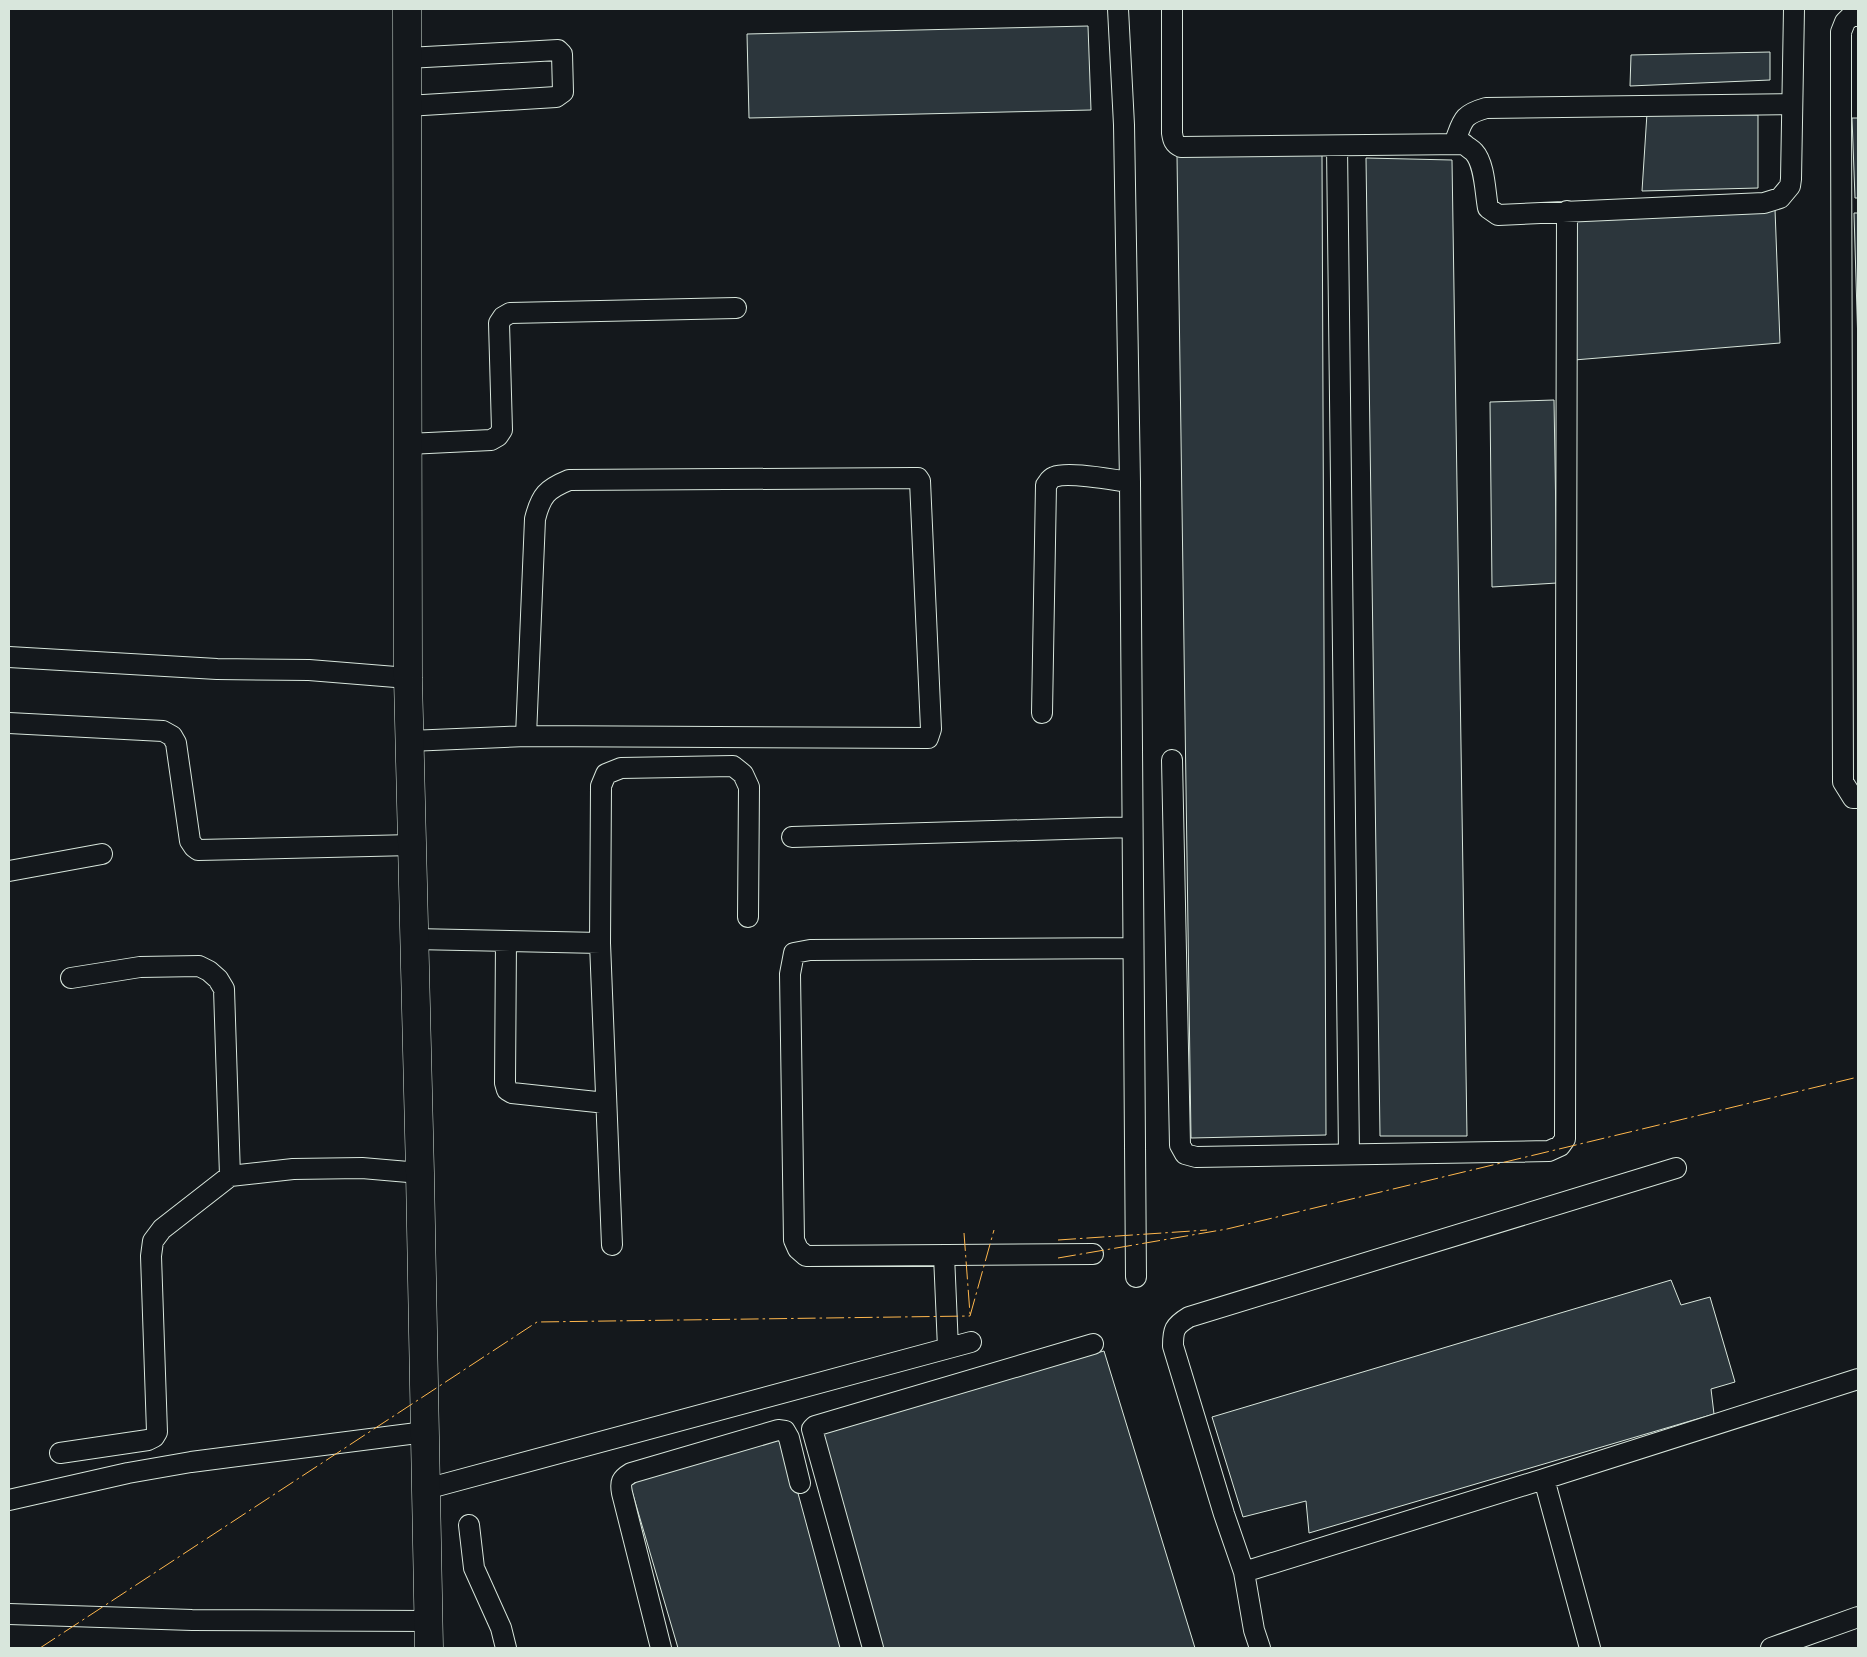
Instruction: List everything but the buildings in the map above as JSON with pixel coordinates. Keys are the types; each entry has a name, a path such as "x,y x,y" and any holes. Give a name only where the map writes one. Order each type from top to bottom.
{"highway":[{"path":"407,9 408,678 420,1173 428,1648"}],"lane":[{"path":"1118,9 1124,135 1130,482 1136,1277"},
{"path":"1172,9 1172,133 1177,145 1181,147 1464,144 1474,153 1485,182 1488,208 1498,215 1764,203 1780,198 1790,186 1791,179 1794,9"},
{"path":"1858,16 1850,16 1841,32 1850,112 1842,782 1853,798 1858,798"},
{"path":"407,58 558,50 562,54 563,92 556,97 407,106"},
{"path":"1454,144 1465,116 1486,108 1791,104"},
{"path":"1337,146 1349,1154"},
{"path":"1172,760 1180,1144 1186,1154 1196,1157 1549,1151 1560,1146 1565,1139 1567,212"},
{"path":"408,444 491,440 498,436 502,430 499,324 503,317 510,313 736,308"},
{"path":"1042,713 1046,486 1050,478 1056,476 1130,482"},
{"path":"409,741 526,736 928,738 931,728 920,480 913,478 569,480 556,485 546,493 539,503 535,519 526,736"},
{"path":"9,657 217,668 308,670 408,678"},
{"path":"9,723 162,731 168,733 176,743 190,841 198,850 412,845"},
{"path":"612,1245 600,943 601,786 606,774 621,768 732,766 743,774 749,786 748,917"},
{"path":"792,837 1132,826"},
{"path":"9,871 102,854"},
{"path":"414,939 600,943"},
{"path":"506,941 505,1083 507,1090 512,1093 606,1103"},
{"path":"1093,1254 806,1256 798,1249 794,1240 790,974 794,953 810,950 1133,948"},
{"path":"71,978 140,967 199,966 209,971 218,979 224,989 230,1176"},
{"path":"60,1453 148,1440 154,1437 157,1432 151,1256 153,1241 162,1229 230,1176 293,1169 362,1168 420,1173"},
{"path":"1260,1648 1254,1630 1244,1572 1224,1514 1174,1346 1173,1332 1179,1323 1189,1317 1676,1168"},
{"path":"944,1255 948,1348"},
{"path":"426,1489 971,1342"},
{"path":"873,1648 812,1429 815,1426 1093,1344"},
{"path":"1244,1572 1858,1379"},
{"path":"661,1648 622,1494 620,1484 623,1478 631,1473 778,1430 785,1431 789,1438 800,1483"},
{"path":"9,1500 128,1473 191,1462 424,1432"},
{"path":"1544,1479 1590,1648"},
{"path":"469,1525 474,1568 501,1628 506,1648"},
{"path":"9,1614 192,1620 428,1621"},
{"path":"1771,1648 1858,1617"}],"power":[{"path":"1058,1258 1227,1229 1858,1077"},
{"path":"970,1316 994,1230"},
{"path":"1058,1240 1207,1230"},
{"path":"964,1233 970,1314"},
{"path":"40,1648 537,1322 970,1316"}]}
